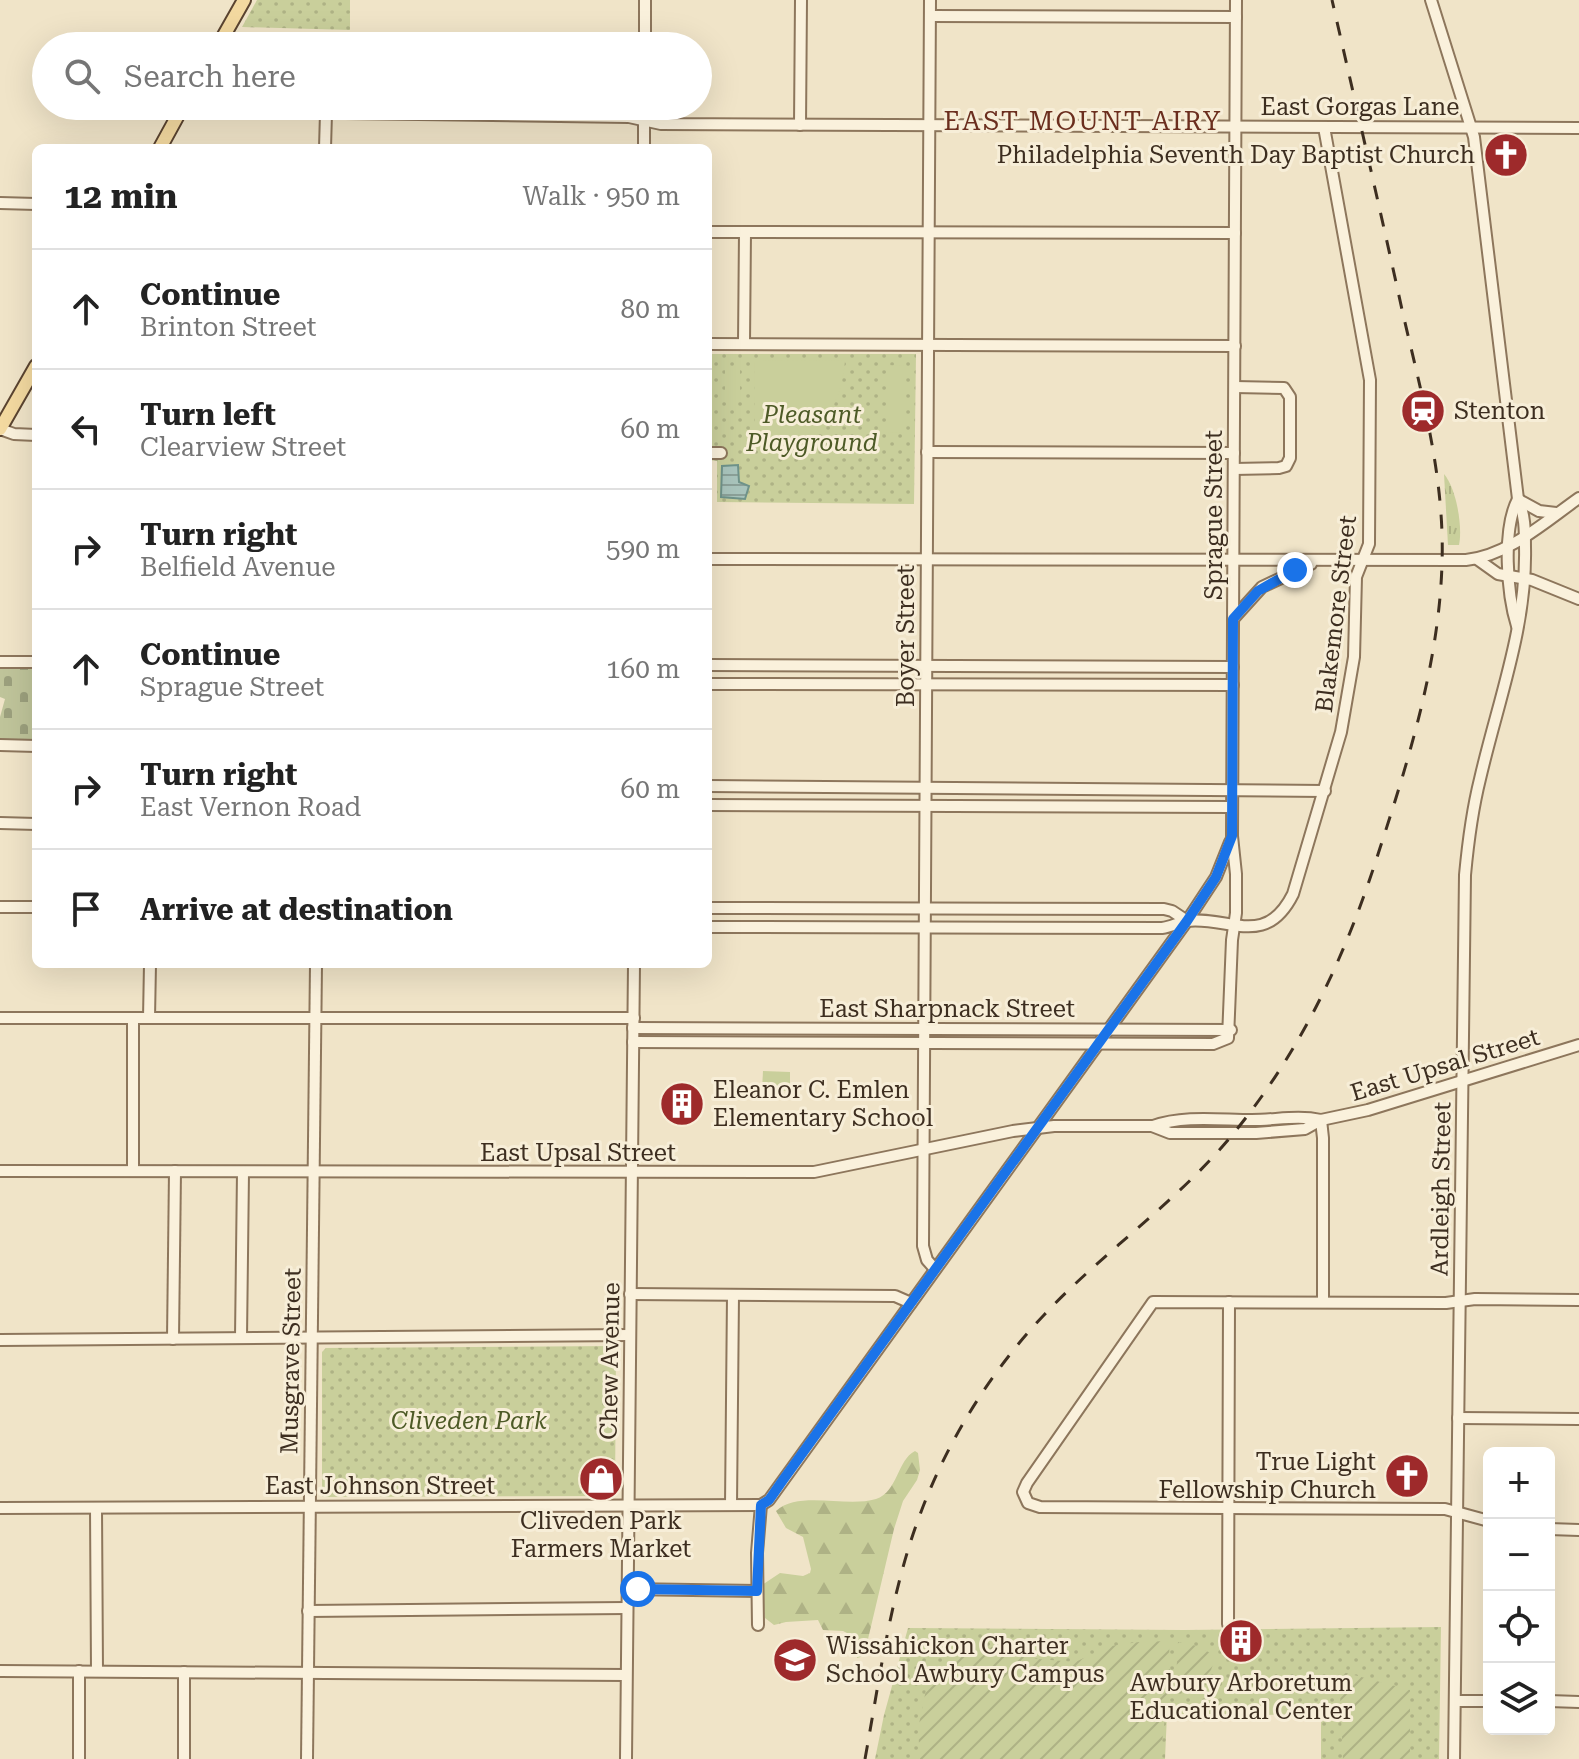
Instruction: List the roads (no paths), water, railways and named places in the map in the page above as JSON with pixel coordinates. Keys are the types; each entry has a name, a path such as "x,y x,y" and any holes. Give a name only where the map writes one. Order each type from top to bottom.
{"main road":[{"path":"226,32 244,0"},
{"path":"162,144 175,120"},
{"path":"0,429 32,373"}],"street":[{"path":"645,0 645,32"},
{"path":"800,125 801,0"},
{"name":"Boyer Street","path":"930,0 923,1246 927,1260 935,1269"},
{"name":"Sprague Street","path":"1231,1030 1236,874 1232,789 1236,0"},
{"name":"Ardleigh Street","path":"1431,0 1472,127 1525,536 1522,612 1476,794 1464,906 1454,1759"},
{"path":"930,16 1236,17"},
{"path":"325,144 326,120"},
{"name":"East Gorgas Lane","path":"640,120 661,124 1579,128"},
{"path":"644,121 644,144"},
{"name":"Blakemore Street","path":"1234,925 1260,925 1274,918 1285,908 1293,894 1325,791 1349,694 1355,639 1356,577 1369,544 1370,380 1324,127"},
{"path":"0,203 32,204"},
{"path":"712,232 1235,233"},
{"path":"744,344 745,232"},
{"path":"712,344 1235,346"},
{"path":"1234,469 1279,468 1286,466 1290,458 1290,397 1287,389 1235,387"},
{"path":"0,429 14,434 32,435"},
{"path":"927,452 1234,453"},
{"path":"712,453 721,453"},
{"path":"712,559 1477,559 1525,536 1579,498"},
{"path":"1518,499 1539,511 1558,513"},
{"name":"Ardleigh Street","path":"1517,626 1511,603 1509,523 1518,499"},
{"path":"1477,559 1491,570 1509,577 1525,578 1579,599"},
{"path":"1233,619 1262,587 1283,575 1321,561"},
{"path":"0,662 32,662"},
{"path":"712,665 1233,667"},
{"path":"712,684 1233,685"},
{"path":"0,745 32,746"},
{"path":"712,786 1325,791"},
{"path":"712,805 1232,807"},
{"path":"0,823 32,824"},
{"path":"758,1625 761,1505 769,1500 1187,921 1216,877 1232,836"},
{"path":"0,907 32,907"},
{"path":"712,908 1164,909 1187,921"},
{"path":"712,927 1162,928 1187,921 1234,925"},
{"path":"149,1018 150,968"},
{"name":"Musgrave Street","path":"307,1759 316,968"},
{"name":"Chew Avenue","path":"626,1759 634,968"},
{"name":"East Sharpnack Street","path":"0,1018 315,1018 924,1029 1231,1030 1226,1041 1217,1044 633,1042"},
{"path":"133,1018 133,1171"},
{"name":"East Upsal Street","path":"0,1171 814,1172 1037,1128 1152,1126 1170,1120 1303,1117 1321,1120 1359,1112 1579,1045"},
{"path":"1321,1120 1323,1302"},
{"path":"173,1339 175,1171"},
{"path":"241,1338 243,1172"},
{"path":"630,1294 895,1296 911,1303"},
{"path":"731,1505 733,1295"},
{"path":"1483,1519 1445,1509 1040,1507 1025,1500 1023,1492 1153,1302 1579,1300"},
{"path":"1228,1624 1229,1302"},
{"path":"0,1340 630,1335"},
{"path":"1458,1418 1579,1419"},
{"name":"East Johnson Street","path":"0,1508 761,1505"},
{"path":"96,1508 97,1671"},
{"path":"1555,1529 1579,1530"},
{"path":"627,1589 757,1591"},
{"path":"308,1611 627,1608"},
{"path":"0,1671 626,1675"},
{"path":"79,1671 79,1759"},
{"path":"184,1672 184,1759"},
{"path":"1455,1701 1483,1701"},
{"path":"1555,1701 1579,1702"}],"water":[{"path":"738,465 739,482 749,486 745,499 721,497 722,466"}],"railway":[{"path":"865,1759 887,1634 902,1572 921,1512 944,1459 989,1383 1044,1315 1207,1164 1278,1073 1319,1002 1352,927 1412,743 1429,672 1440,600 1440,500 1424,406 1332,0"}],"place":[{"name":"Philadelphia Seventh Day Baptist Church","path":"1506,155"},
{"name":"Stenton","path":"1423,411"},
{"name":"Eleanor C. Emlen Elementary School","path":"682,1104"},
{"name":"True Light Fellowship Church","path":"1407,1476"},
{"name":"Cliveden Park Farmers Market","path":"601,1479"},
{"name":"Awbury Arboretum Educational Center","path":"1241,1641"},
{"name":"Wissahickon Charter School Awbury Campus","path":"795,1660"}],"district":[{"name":"EAST MOUNT AIRY","path":"1083,121"}],"park label":[{"name":"Pleasant Playground","path":"812,429"},
{"name":"Cliveden Park","path":"469,1421"}]}
